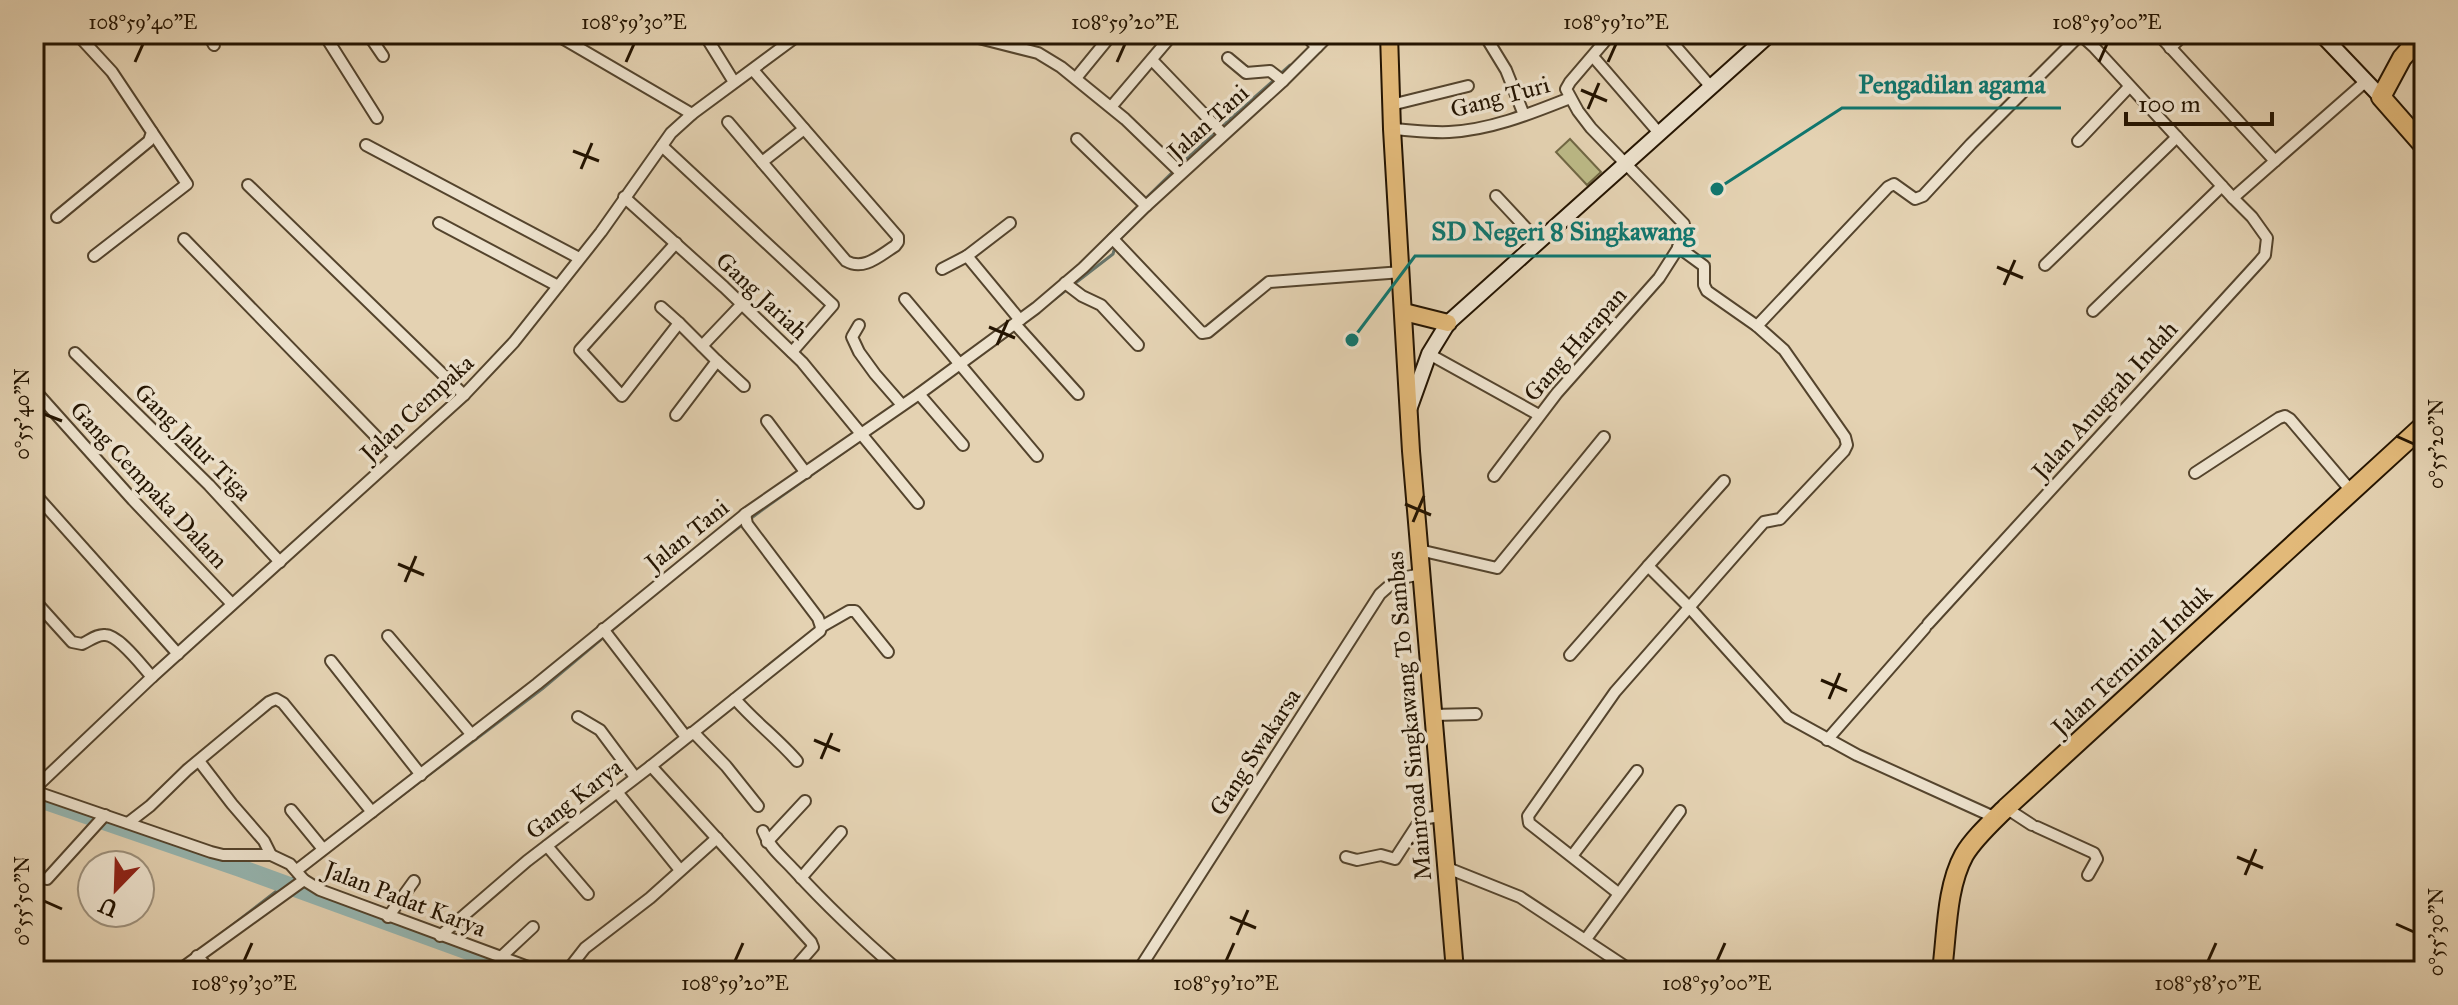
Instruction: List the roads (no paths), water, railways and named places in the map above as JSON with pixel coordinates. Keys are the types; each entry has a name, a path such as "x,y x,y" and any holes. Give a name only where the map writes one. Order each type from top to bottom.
{"highway":[{"path":"2423,34 2402,58 2381,97 2424,146"},
{"name":"Jalan Terminal Induk","path":"1942,971 1951,902 1959,866 1968,849 2001,813 2424,425"}],"main road":[{"path":"1389,34 1409,411"},
{"path":"1404,312 1448,323"},
{"name":"Mainroad Singkawang To Sambas","path":"1409,411 1419,550 1414,575 1433,715 1438,817 1455,971"}],"street":[{"path":"77,34 112,72 187,184 94,256"},
{"path":"208,34 214,45"},
{"path":"324,34 377,118"},
{"path":"368,34 383,56"},
{"path":"555,34 692,114"},
{"name":"Jalan Cempaka","path":"34,790 152,677 498,362 671,133 800,34"},
{"path":"963,34 1038,53 1076,78 1177,168"},
{"path":"1076,78 1112,34"},
{"path":"1111,107 1173,34"},
{"path":"1304,34 1317,47"},
{"name":"Jalan Tani","path":"178,971 287,892 323,849 607,634 746,519 806,473 865,436 902,405 921,397 962,369 1114,242 1177,168 1330,34"},
{"path":"1484,34 1506,70 1524,115"},
{"path":"1593,34 1602,44"},
{"name":"Gang Turi","path":"1392,129 1448,132 1493,124 1570,98 1566,89 1570,82 1611,34"},
{"path":"1665,34 1711,87"},
{"name":"Mainroad Singkawang To Sambas","path":"1409,411 1429,354 1448,323 1770,34"},
{"path":"2158,34 2275,161"},
{"path":"2170,48 2185,34"},
{"path":"2321,34 2381,97"},
{"name":"Jalan Anugrah Indah","path":"1757,326 1888,187 1894,184 1915,199 1923,196 2081,36 2252,217 2267,238 2265,255 2260,261 1827,740"},
{"path":"708,40 734,82"},
{"path":"1228,58 1246,73 1264,70 1279,77"},
{"path":"1152,60 1219,130"},
{"path":"1596,60 1659,133"},
{"path":"728,122 846,261 862,266 898,242 898,237 753,70"},
{"path":"2233,198 2365,82"},
{"path":"1391,105 1468,86"},
{"path":"2078,141 2129,87"},
{"path":"1570,98 1591,128 1684,224 1682,242 1678,247 1704,266 1707,291 1757,326 1784,350 1845,437 1847,445 1780,519 1764,522 1615,692 1528,816 1529,823 1618,893"},
{"path":"762,162 804,129"},
{"path":"57,217 149,141 152,132"},
{"path":"2045,265 2177,137"},
{"path":"1077,139 1146,206"},
{"path":"366,145 579,258"},
{"path":"662,146 833,305 792,352"},
{"path":"248,185 464,395"},
{"path":"2093,311 2222,186"},
{"path":"1496,196 1539,242"},
{"name":"Gang Jariah","path":"624,197 792,352 918,503"},
{"path":"439,223 558,286"},
{"path":"942,269 967,256 1010,223"},
{"path":"184,239 395,456"},
{"path":"1114,242 1202,333 1208,332 1269,282 1402,272"},
{"path":"676,243 580,350 622,396 679,323"},
{"name":"Gang Harapan","path":"1494,476 1539,415 1659,278 1678,247"},
{"path":"967,256 1017,322 1078,394"},
{"path":"1065,283 1101,305 1138,345"},
{"path":"905,299 1037,456"},
{"path":"702,346 742,304"},
{"path":"661,307 744,386"},
{"path":"859,325 852,337 859,352 902,405"},
{"name":"Gang Jalur Tiga","path":"75,353 220,496 280,562"},
{"path":"1429,354 1539,415"},
{"path":"676,415 717,361"},
{"name":"Gang Cempaka Dalam","path":"38,394 232,604"},
{"path":"921,397 963,445"},
{"path":"2195,473 2285,416 2352,492"},
{"path":"767,421 806,473"},
{"path":"1419,550 1497,568 1604,437"},
{"path":"1570,655 1724,481"},
{"path":"34,493 178,654"},
{"path":"746,519 818,618 821,627"},
{"path":"1648,566 1788,717 1827,740 2035,826 2097,856 2088,875"},
{"name":"Gang Swakarsa","path":"1138,971 1380,594 1392,582 1414,575"},
{"path":"34,600 72,642 82,644 103,634 109,635 120,642 152,677"},
{"name":"Gang Karya","path":"440,936 547,846 735,699 820,631 821,627 849,611 855,611 888,652"},
{"path":"607,634 689,735 696,735 758,806"},
{"path":"388,636 472,735"},
{"path":"331,661 421,775"},
{"path":"128,823 276,699 283,703 372,812"},
{"path":"735,699 797,761"},
{"path":"1433,715 1476,714"},
{"path":"578,717 600,730 635,777"},
{"path":"199,761 264,841 271,855"},
{"path":"651,766 813,945 792,971"},
{"path":"1572,856 1637,771"},
{"name":"Jalan Padat Karya","path":"34,790 211,852 271,855 282,859 320,890 539,971"},
{"path":"617,792 680,870"},
{"path":"805,801 765,837 858,936 899,971"},
{"path":"291,810 323,849"},
{"path":"1586,939 1680,811"},
{"path":"47,879 105,815"},
{"path":"1346,857 1357,860 1381,855 1395,859 1423,818 1438,817"},
{"path":"801,878 841,832"},
{"path":"567,971 585,948 618,925 717,838"},
{"path":"547,846 588,894"},
{"path":"1445,867 1520,897 1632,971"},
{"path":"388,917 414,881"},
{"path":"500,958 533,927"},
{"path":"197,956 211,971"}],"waterway":[{"path":"1281,73 1290,65"},
{"path":"1221,127 1275,79"},
{"path":"1109,237 1216,132"},
{"path":"1021,325 1113,254 1115,247"},
{"path":"989,349 1015,330"},
{"path":"710,549 915,402"},
{"path":"645,602 682,572"},
{"path":"372,818 542,689 636,610"},
{"path":"34,797 523,971"},
{"path":"217,937 296,876"},
{"path":"170,971 201,949"}],"place":[{"name":"Pengadilan agama","path":"1717,189"},
{"name":"SD Negeri 8 Singkawang","path":"1352,340"}]}
